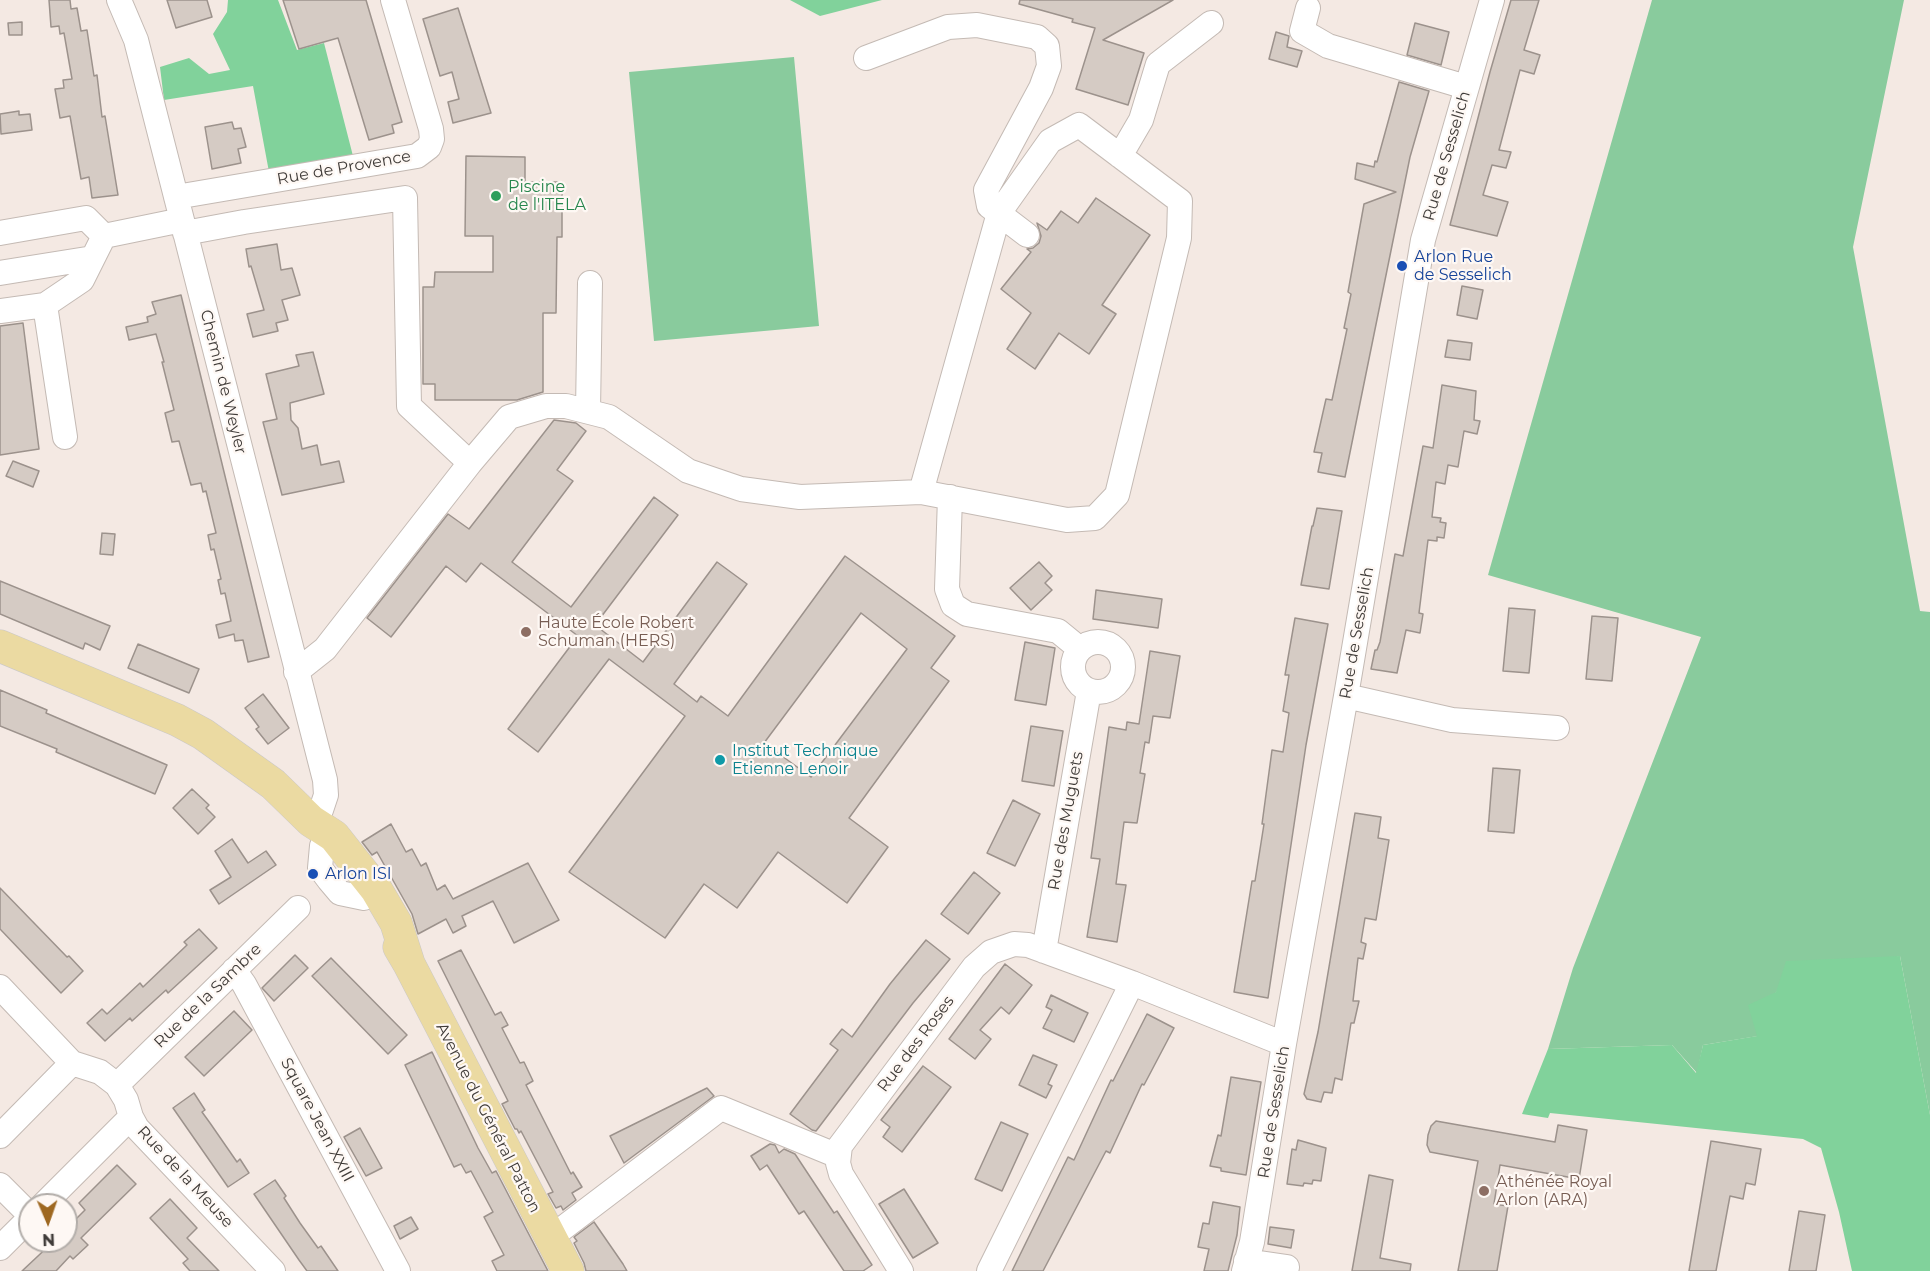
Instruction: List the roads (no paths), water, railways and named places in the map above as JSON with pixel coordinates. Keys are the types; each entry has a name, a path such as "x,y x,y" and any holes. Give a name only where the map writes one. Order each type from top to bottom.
{"main road":[{"name":"Avenue du Général Patton","path":"0,646 151,708 203,734 273,784 310,824 377,914 409,964 568,1271"},
{"name":"Avenue du Général Patton","path":"310,824 334,836 376,889 396,923 409,964"}],"street":[{"name":"Chemin de Weyler","path":"119,0 136,40 325,780 326,795 321,810 310,824"},
{"name":"Rue de Provence","path":"181,217 417,156 429,147 432,139 431,129 393,0"},
{"name":"Rue de Sesselich","path":"1245,1266 1252,1242 1284,1044 1424,240 1492,0"},
{"path":"1308,8 1302,31 1328,46 1466,87"},
{"path":"1120,156 1141,120 1158,64 1211,23"},
{"path":"866,58 948,27 977,26 1001,29 1037,37 1047,46 1049,66 1041,88 986,190 989,206 1027,235"},
{"path":"296,672 325,650 470,463 509,417 546,406 567,406 609,417 688,471 741,489 800,497 921,492 1067,520 1095,518 1117,495 1179,238 1180,201 1079,125 1050,141 999,213 921,492"},
{"path":"0,311 45,305 82,280 104,236 181,217 244,222 405,198 409,406 470,463"},
{"path":"0,232 86,218 104,236"},
{"path":"0,273 93,258"},
{"path":"588,411 590,283"},
{"path":"45,305 65,437"},
{"path":"950,497 947,589 953,604 967,614 1058,631 1080,649"},
{"path":"1095,642 1111,645 1122,658 1122,674 1113,688 1105,692 1089,691 1082,686 1073,672 1073,664 1080,649 1095,642"},
{"name":"Rue des Muguets","path":"1044,951 1089,691"},
{"path":"1346,696 1452,720 1557,728"},
{"name":"Rue de la Sambre","path":"117,1084 298,908"},
{"name":"Rue des Roses","path":"838,1156 840,1146 974,967 991,952 1014,944 1028,945 1132,983 1284,1044"},
{"name":"Square Jean XXIII","path":"234,970 244,984 398,1271"},
{"path":"989,1271 1132,983"},
{"path":"0,987 72,1063 100,1072 117,1084"},
{"path":"0,1136 72,1063"},
{"name":"Rue de la Meuse","path":"117,1084 126,1100 130,1117 144,1136 263,1268"},
{"path":"550,1238 721,1108 838,1156 842,1174 901,1271"},
{"path":"55,1193 130,1117"},
{"path":"0,1185 18,1204"},
{"path":"0,1248 18,1229"},
{"path":"1245,1266 1287,1267 1286,1271"}],"place":[{"name":"Piscine de l'ITELA","path":"496,196"},
{"name":"Arlon Rue de Sesselich","path":"1402,266"},
{"name":"Haute École Robert Schuman (HERS)","path":"526,632"},
{"name":"Institut Technique Etienne Lenoir","path":"720,760"},
{"name":"Arlon ISI","path":"313,874"},
{"name":"Athénée Royal Arlon (ARA)","path":"1484,1191"}]}
